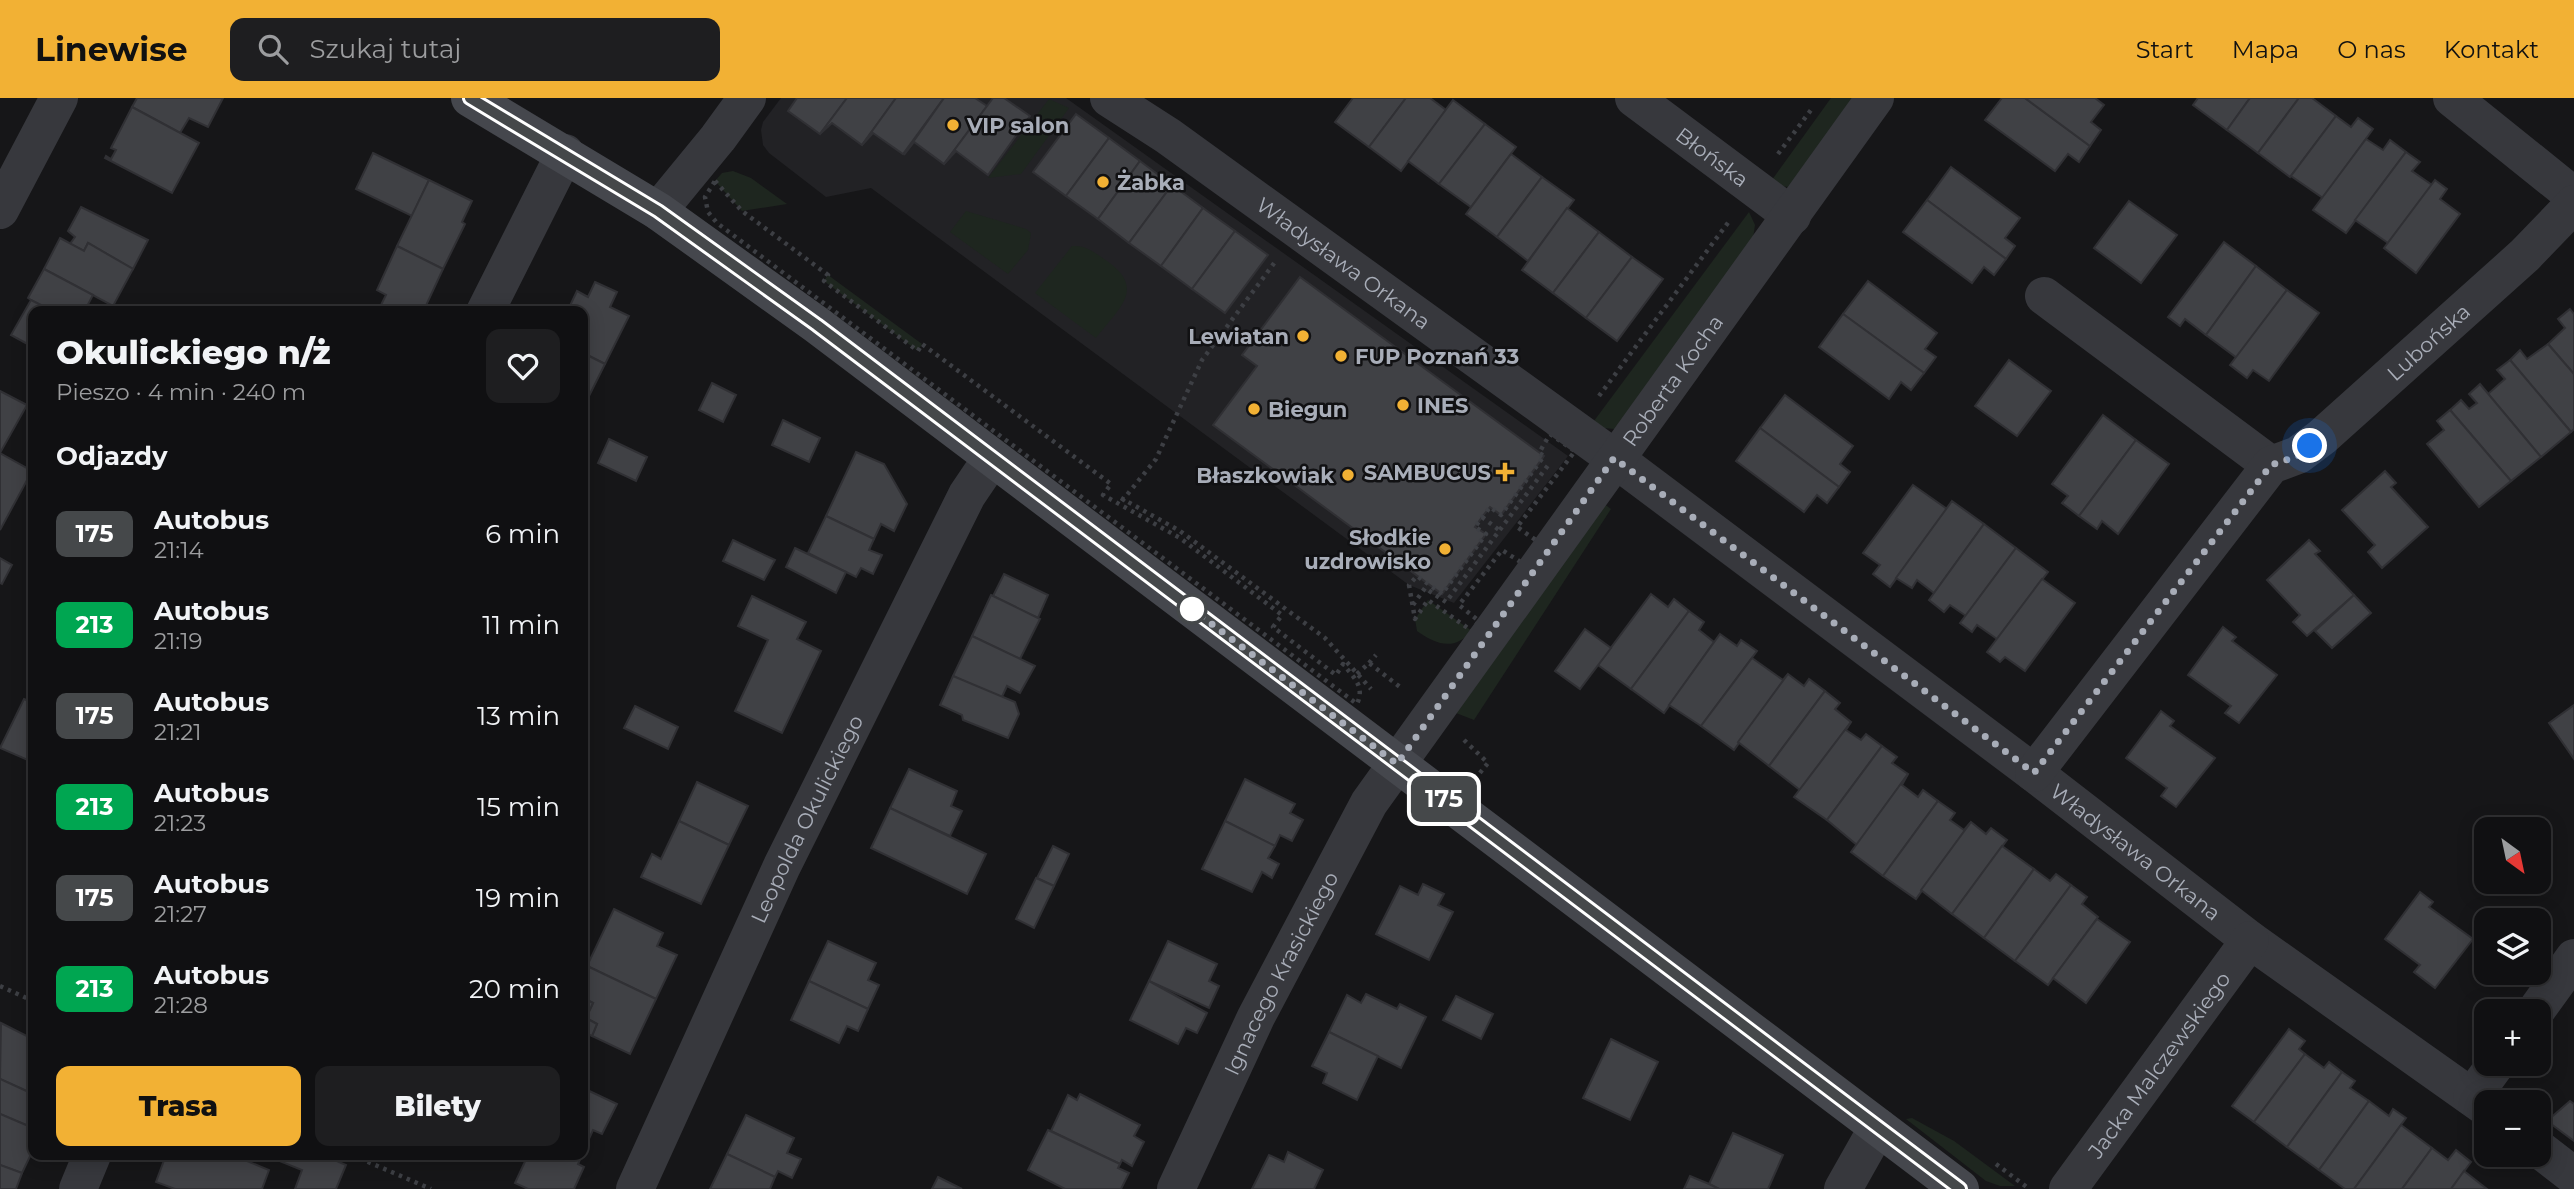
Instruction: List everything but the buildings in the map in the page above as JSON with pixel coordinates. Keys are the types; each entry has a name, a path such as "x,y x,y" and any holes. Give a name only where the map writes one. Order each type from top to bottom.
{"street":[{"path":"0,210 59,98"},
{"path":"470,98 658,211 817,325 1961,1189"},
{"path":"658,211 747,98"},
{"name":"Władysława Orkana","path":"1109,98 1168,136 1614,458 2034,773 2250,940 2474,1099"},
{"name":"Błońska","path":"1634,98 1792,216"},
{"name":"Roberta Kocha","path":"1397,764 1614,458 1875,98"},
{"path":"2452,98 2574,196"},
{"path":"488,306 565,153"},
{"name":"Lubońska","path":"2271,465 2298,456 2322,437 2525,255 2574,204"},
{"path":"2034,773 2271,465 2044,296"},
{"name":"Leopolda Okulickiego","path":"635,1189 782,866 967,495 992,458"},
{"name":"Ignacego Krasickiego","path":"1176,1189 1256,1017 1369,803 1397,764"},
{"name":"Jacka Malczewskiego","path":"2068,1189 2250,940"},
{"path":"2544,999 2574,958"},
{"path":"1843,1189 1878,1127"},
{"path":"2551,1158 2574,1176"},
{"path":"78,1189 90,1160"}],"path":[{"path":"1594,402 1811,109"},
{"path":"1115,511 1156,459 1202,360 1298,230"},
{"path":"1217,340 1250,345"},
{"path":"1550,434 1564,443 1575,451 1517,527 1537,541 1521,563 1502,550 1458,605 1479,621 1472,631 1428,600 1415,619 1409,586 1417,576 1441,594 1486,534 1475,527 1490,507 1500,515 1544,456 1539,453 1550,434"},
{"path":"1559,450 1564,443"},
{"path":"1413,606 1425,588 1446,602 1555,456"},
{"path":"1095,489 1107,491 1180,531 1325,638 1374,691"},
{"path":"1482,517 1499,530"},
{"path":"1359,673 1376,654"},
{"path":"1369,663 1406,691"},
{"path":"1457,734 1488,763 1480,773"},
{"path":"0,986 28,999"},
{"path":"364,1160 431,1189"}],"shaded area":[{"path":"781,98 1066,98 1568,456 1454,603 1409,585 871,188 826,197 769,153 763,145 761,130 763,122"},
{"path":"1831,98 1857,98 1788,187 1769,184"},
{"path":"1049,99 1069,108 1021,174 988,178"},
{"path":"733,171 751,178 787,204 742,211 715,181 722,173"},
{"path":"966,211 1026,229 1031,233 1028,250 1008,274 950,232"},
{"path":"1749,212 1755,225 1753,238 1615,429 1603,428 1594,421"},
{"path":"1072,246 1095,252 1119,271 1125,281 1125,299 1096,338 1035,293"},
{"path":"828,275 922,344 918,351 824,281"},
{"path":"1603,503 1611,509 1474,720 1456,713"},
{"path":"1428,600 1472,631 1459,641 1445,644 1417,631 1415,619"},
{"path":"1912,1118 1954,1141 2015,1186 2000,1186 1986,1181 1906,1119"}],"bus line":[{"name":"175","path":"470,98 658,211 817,325 1960,1189"}],"place":[{"name":"VIP salon","path":"953,125"},
{"name":"Żabka","path":"1103,182"},
{"name":"Lewiatan","path":"1303,336"},
{"name":"FUP Poznań 33","path":"1341,356"},
{"name":"INES","path":"1403,405"},
{"name":"Biegun","path":"1254,409"},
{"name":"SAMBUCUS","path":"1505,472"},
{"name":"Błaszkowiak","path":"1348,475"},
{"name":"Słodkie uzdrowisko","path":"1445,549"}],"route":[{"path":"1192,609 1397,764 1614,458 2034,773 2271,465 2298,456 2310,446"}]}
